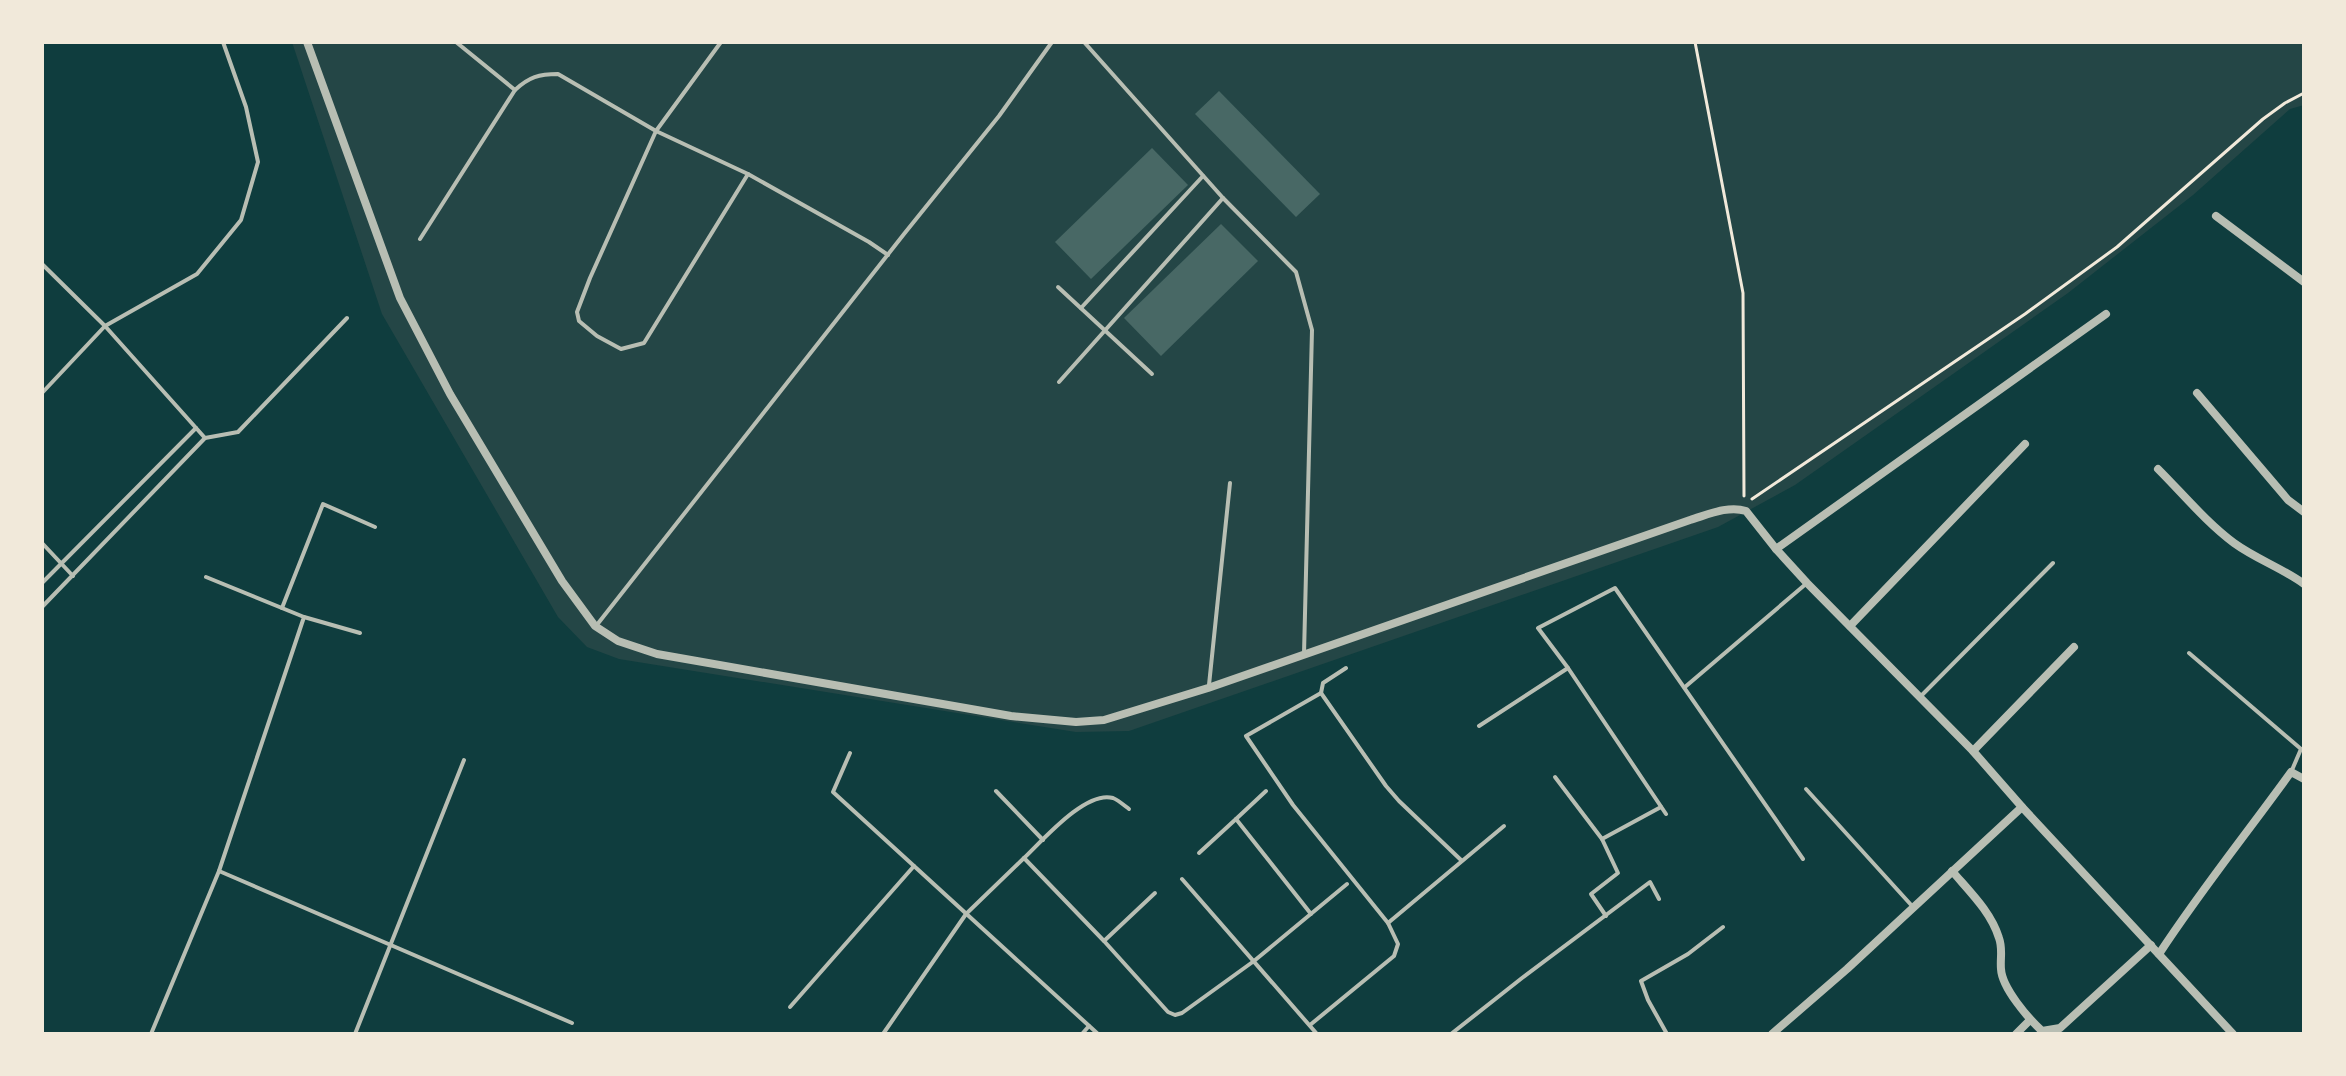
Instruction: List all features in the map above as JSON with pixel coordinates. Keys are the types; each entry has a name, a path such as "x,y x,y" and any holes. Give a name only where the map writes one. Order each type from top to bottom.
{"street":[{"path":"307,42 400,298 450,394 562,581 595,626 618,641 657,654 1011,716 1063,721 1104,720 1208,688 1690,520 1731,509 1746,511 1807,583 1973,751 2233,1034"},
{"path":"2216,216 2304,282"},
{"path":"1776,549 2106,314"},
{"path":"2197,393 2288,500 2304,512"},
{"path":"1850,626 2025,444"},
{"path":"2158,469 2233,542 2304,584"},
{"path":"1973,751 2074,647"},
{"path":"2159,954 2206,884 2291,772 2304,779"},
{"path":"1772,1034 2022,807"},
{"path":"1952,871 1983,906 1999,935 2003,952 2000,966 2002,979 2030,1020 2042,1031 2060,1028 2151,945"},
{"path":"2016,1034 2030,1020"}],"lane":[{"path":"42,393 105,326 197,274 241,220 258,162 246,107 223,42"},
{"path":"456,42 515,90"},
{"path":"721,42 656,131 608,235 577,312 579,321 597,336 621,349 644,343 748,174"},
{"path":"595,626 999,116 1052,42"},
{"path":"1084,42 1223,198 1296,272 1312,330 1304,654"},
{"path":"420,239 515,90 527,79 542,74 558,74 656,131 748,174 888,255"},
{"path":"1081,308 1203,176"},
{"path":"1059,382 1223,198"},
{"path":"42,264 105,326 205,438"},
{"path":"1058,287 1152,374"},
{"path":"42,607 205,438 238,432 347,318"},
{"path":"42,583 196,428"},
{"path":"1208,688 1230,483"},
{"path":"282,608 323,504 375,527"},
{"path":"42,543 73,576"},
{"path":"1920,697 2053,563"},
{"path":"206,577 304,617 360,633"},
{"path":"1685,687 1807,583"},
{"path":"1666,814 1538,628 1615,588 1803,859"},
{"path":"151,1034 219,871 304,617"},
{"path":"2189,653 2301,749 2291,772"},
{"path":"1346,668 1323,683 1321,693 1386,786 1461,860"},
{"path":"1479,726 1568,668"},
{"path":"1310,1025 1394,956 1398,944 1388,923 1293,805 1246,736 1321,693"},
{"path":"850,753 833,792 1098,1034"},
{"path":"355,1034 464,760"},
{"path":"1555,777 1602,839 1618,873 1591,894 1606,916"},
{"path":"1806,789 1913,907"},
{"path":"996,791 1043,840"},
{"path":"1199,853 1266,791"},
{"path":"883,1034 966,914 1043,840 1091,800 1113,798 1129,809"},
{"path":"1602,839 1661,807"},
{"path":"1236,819 1311,914"},
{"path":"1388,923 1504,826"},
{"path":"1024,858 1168,1012 1175,1015 1254,961 1347,884"},
{"path":"790,1007 914,866"},
{"path":"219,871 572,1023"},
{"path":"1182,879 1317,1034"},
{"path":"1451,1034 1650,882 1659,899"},
{"path":"1104,941 1155,893"},
{"path":"1667,1034 1641,981 1688,954 1723,927"},
{"path":"1082,1034 1089,1026"}],"path":[{"path":"1695,42 1743,293 1744,504 2025,314 2117,247 2263,119 2304,93"}],"shaded area":[{"path":"292,42 2304,42 2304,105 2290,109 2193,195 2068,293 1795,485 1718,527 1129,731 1076,732 619,659 587,647 558,617 382,314"}],"building":[{"path":"1219,91 1320,194 1296,217 1195,114"},
{"path":"1152,148 1188,185 1091,279 1055,242"},
{"path":"1221,224 1258,261 1161,356 1124,318"}]}
